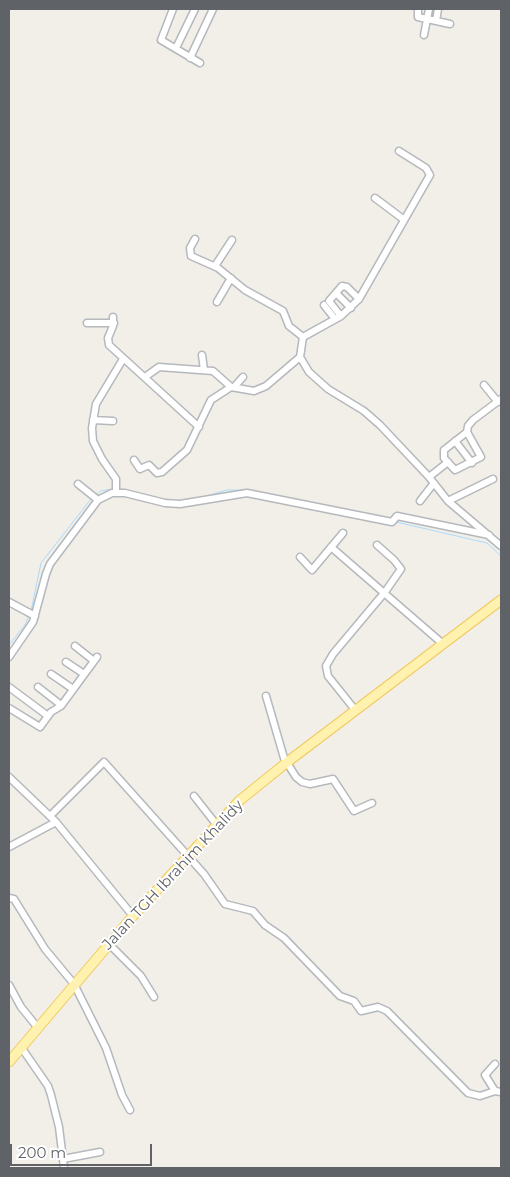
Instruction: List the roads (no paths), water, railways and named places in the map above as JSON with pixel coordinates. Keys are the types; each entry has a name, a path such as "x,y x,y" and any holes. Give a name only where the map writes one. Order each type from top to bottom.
{"main road":[{"name":"Jalan TGH Ibrahim Khalidy","path":"9,1062 133,916 187,855 239,801 286,762 501,600"}],"street":[{"path":"173,9 161,39 200,63"},
{"path":"176,48 195,9"},
{"path":"190,58 213,9"},
{"path":"418,9 417,16 450,24"},
{"path":"424,35 429,9"},
{"path":"436,21 438,9"},
{"path":"303,337 338,317 351,308 359,299 430,174 399,151"},
{"path":"375,198 403,219"},
{"path":"195,239 190,248 190,255 215,266 245,290 285,313 289,326 303,337"},
{"path":"215,266 232,240"},
{"path":"217,302 231,278"},
{"path":"318,310 344,286 359,299"},
{"path":"336,293 351,308"},
{"path":"327,303 338,317"},
{"path":"87,323 114,320 107,340 123,359 198,427"},
{"path":"303,337 300,357 309,372 322,384 371,417 429,477 448,501 501,546"},
{"path":"202,355 204,370"},
{"path":"145,377 159,367 215,371 233,387 252,391 262,388 300,357"},
{"path":"116,490 116,479 102,459 93,441 93,420 96,404 123,359"},
{"path":"134,460 140,469 149,465 160,473 187,450 211,400 233,387 243,377"},
{"path":"467,432 480,456 479,460 456,470 448,462 443,452 467,432 471,423 500,401 484,385"},
{"path":"93,420 114,421"},
{"path":"455,441 472,463"},
{"path":"429,477 448,462"},
{"path":"448,501 493,479"},
{"path":"420,501 434,483"},
{"path":"78,484 95,497"},
{"path":"9,657 27,634 50,564 95,497 106,495 116,490 180,504 247,493 489,535"},
{"path":"300,557 312,570 343,533"},
{"path":"356,711 328,676 326,666 385,592 401,568 377,545"},
{"path":"331,548 385,592 443,644"},
{"path":"9,602 32,615"},
{"path":"9,708 37,728 40,727 48,716 61,704 96,659 75,646"},
{"path":"66,662 84,674"},
{"path":"51,674 73,689"},
{"path":"9,687 48,716"},
{"path":"38,687 61,704"},
{"path":"266,696 286,762 302,782 320,784 330,778 333,779 353,811 372,803"},
{"path":"50,816 104,761 187,855 225,904 253,910 264,925 284,938 342,998 354,1001 362,1011 376,1008 387,1011 468,1093 480,1096 498,1091 485,1075 495,1064"},
{"path":"9,778 56,822 133,916"},
{"path":"194,796 216,824"},
{"path":"9,847 56,822"},
{"path":"9,898 14,899 45,949 74,984 106,1048 122,1095 130,1110"},
{"path":"109,944 140,976 154,997"},
{"path":"9,985 21,1007 38,1028"},
{"path":"21,1048 48,1086 59,1127 64,1168"},
{"path":"63,1159 100,1152"}],"waterway":[{"path":"96,495 101,491 113,489"},
{"path":"203,497 227,490 243,490"},
{"path":"31,611 41,563 91,499"},
{"path":"178,501 187,500"},
{"path":"396,522 487,543 501,556"},
{"path":"9,645 25,625 29,615"}]}
